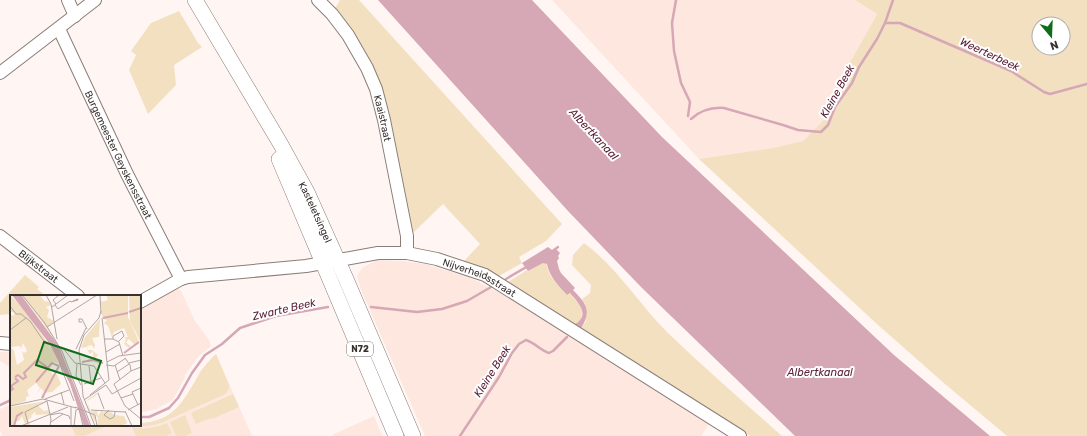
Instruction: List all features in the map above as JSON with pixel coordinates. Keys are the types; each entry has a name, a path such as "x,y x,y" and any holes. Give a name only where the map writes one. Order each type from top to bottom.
{"main road":[{"name":"Kasteletsingel","path":"184,0 279,159 414,436"},
{"name":"Kasteletsingel","path":"195,0 276,136 307,192 330,261 396,436"}],"street":[{"path":"68,0 74,16"},
{"path":"0,73 96,0"},
{"name":"Kaaistraat","path":"318,0 332,14 348,35 367,68 376,89 384,120 408,236 407,253"},
{"name":"Burgemeester Geyskensstraat","path":"59,29 127,174 181,279"},
{"name":"Blijkstraat","path":"0,236 77,295"},
{"name":"Nijverheidsstraat","path":"181,279 236,272 289,268 378,253 407,253 438,258 485,275 740,436"},
{"path":"141,301 181,279"},
{"path":"0,343 10,344"}],"shaded area":[{"path":"340,0 359,0 562,224 546,241 519,257 522,263 499,276 464,261 480,244 443,204 413,233 389,118 334,10"},
{"path":"552,0 855,0 877,14 839,82 825,120 803,141 774,148 699,159"},
{"path":"855,0 1087,0 1087,436 1007,436 878,325 699,159 773,148 803,141 825,119 839,82 877,14"},
{"path":"179,11 198,43 202,47 174,65 176,85 148,114 129,70 136,55 131,51 151,23"},
{"path":"584,243 607,263 667,332 782,436 750,436 581,328 586,321 585,304 582,299 590,293 591,285 572,265 573,255"},
{"path":"378,260 425,264 469,277 508,297 710,423 701,436 425,436 361,290 357,276 363,267"},
{"path":"544,262 547,265 554,281 567,295 570,293 580,305 582,311 581,320 575,324 508,282 527,270 528,271"},
{"path":"25,275 39,287 37,289 45,295 10,295 10,314 0,315 0,303"},
{"path":"178,288 181,291 195,321 209,340 211,346 199,356 185,375 173,400 156,409 141,413 141,307"},
{"path":"0,352 10,352 10,367 0,361"},
{"path":"216,354 252,436 3,436 0,430 0,409 10,405 10,426 141,426 141,425 167,417 177,409 195,382 200,371"},
{"path":"216,354 229,385 226,393 161,423 141,426 141,423 156,421 168,415 177,407 185,398 206,364"},
{"path":"233,394 239,407 212,419 211,418 196,424 191,413"},
{"path":"185,415 192,433 185,436 176,436 170,422"},
{"path":"374,416 382,436 332,436 334,434"},
{"path":"167,423 172,433 166,436 136,436 132,427 150,428"},
{"path":"71,426 107,426 84,436 76,436"}],"water":[{"name":"Albertkanaal","path":"378,0 532,0 662,137 894,355 990,436 795,436 642,288 568,211"},
{"path":"548,247 552,250 555,248 560,253 557,261 559,269 575,288 573,290 584,303 587,312 581,328 575,324 580,321 582,317 583,313 580,305 570,293 567,295 552,277 547,264 543,263 528,271 522,263"}],"waterway":[{"name":"Zwarte Beek","path":"676,0 672,23 674,51 681,83 690,102 688,116"},
{"name":"Kleine Beek","path":"691,119 706,110 724,108 798,130 821,132 828,125 835,107 852,83 859,67 877,39 885,23 893,0"},
{"name":"Weerterbeek","path":"885,23 900,23 1011,71 1044,92 1050,94 1087,84"},
{"name":"Zwarte Beek","path":"553,251 558,247"},
{"name":"Zwarte Beek","path":"506,279 528,266"},
{"name":"Zwarte Beek","path":"371,307 417,312 442,309 467,301 491,287"},
{"name":"Zwarte Beek","path":"141,417 149,417 169,408 178,398 192,373 205,355 222,344 240,328 276,316 328,307"},
{"name":"Kleine Beek","path":"460,436 519,344 526,340 549,353 567,337"},
{"name":"Zwarte Beek","path":"0,405 10,400"}]}
